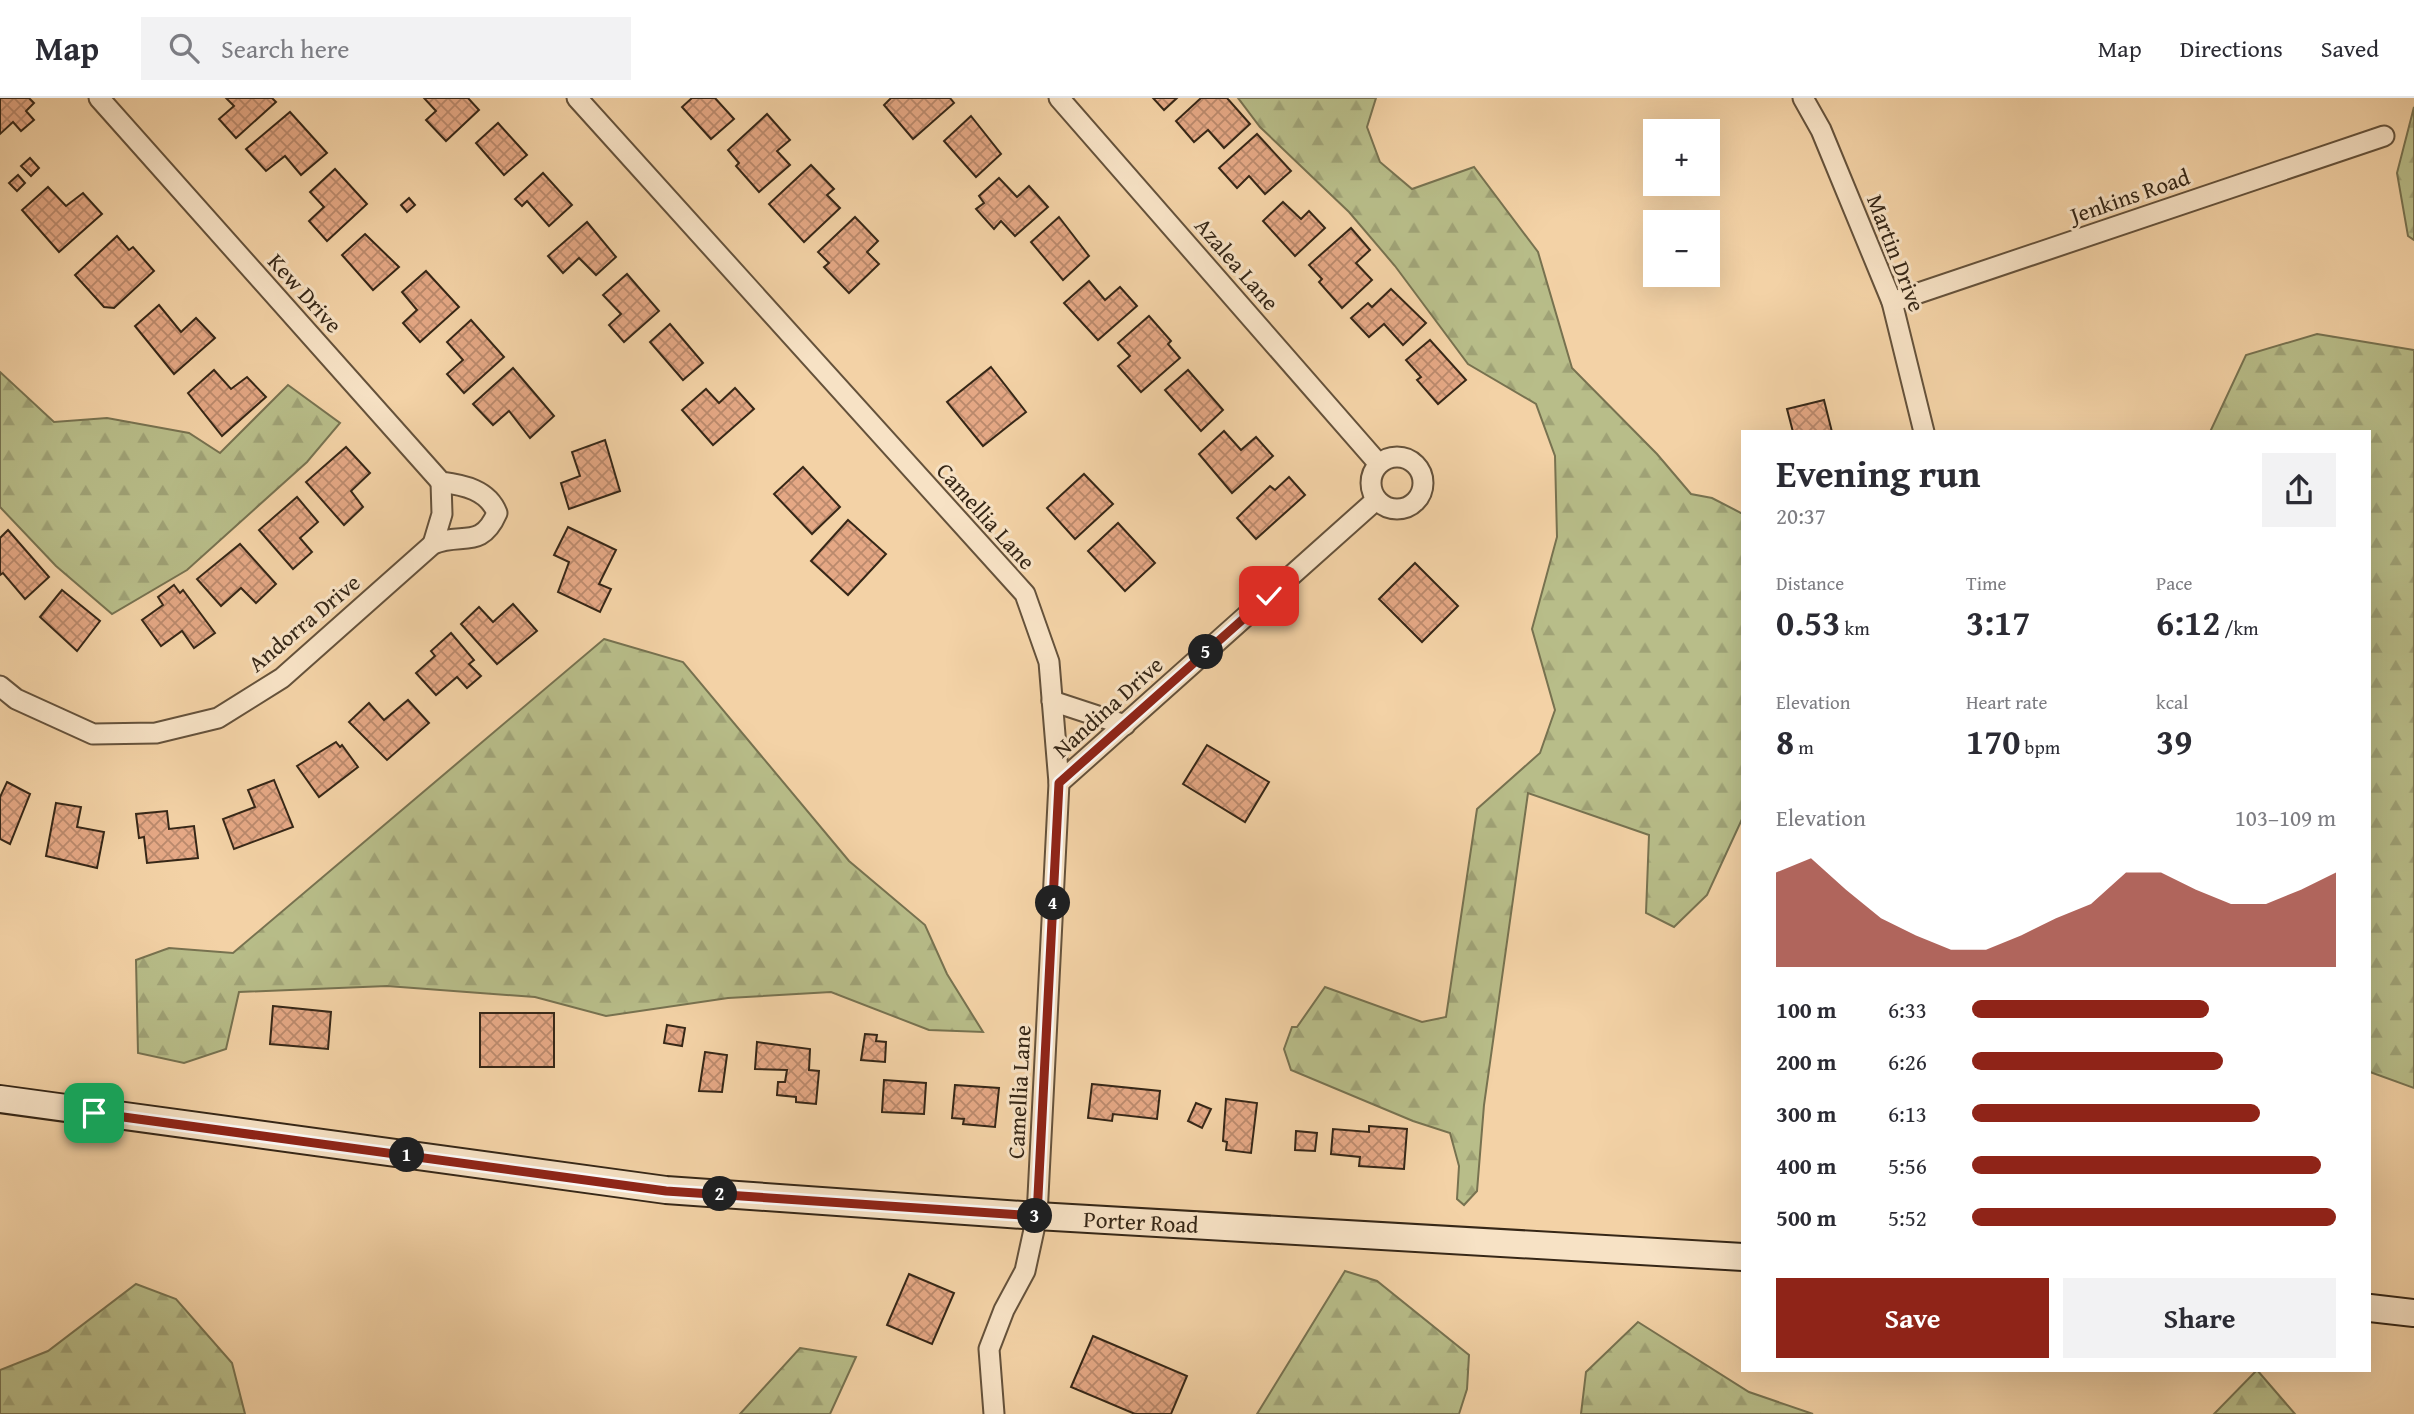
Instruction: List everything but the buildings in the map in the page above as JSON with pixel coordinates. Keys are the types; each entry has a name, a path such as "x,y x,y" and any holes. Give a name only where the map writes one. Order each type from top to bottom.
{"main road":[{"name":"Porter Road","path":"0,1099 666,1191 1037,1216 1741,1257"},
{"path":"2371,1308 2414,1312"}],"street":[{"name":"Kew Drive","path":"99,98 441,482"},
{"name":"Camellia Lane","path":"578,98 1024,594 1049,663 1059,783 1037,1216 1025,1271 1004,1310 989,1349 994,1414"},
{"name":"Azalea Lane","path":"1059,98 1378,463"},
{"name":"Martin Drive","path":"1803,98 1821,130 1892,302 1924,430"},
{"name":"Jenkins Road","path":"1892,302 2384,136"},
{"path":"1404,457 1418,467 1423,484 1421,493 1409,506 1391,509 1376,500 1370,477 1378,463 1386,458 1404,457"},
{"path":"441,482 469,488 489,499 497,513 490,529 471,540 453,538 433,544 442,514 441,482"},
{"name":"Nandina Drive","path":"1059,783 1376,500"},
{"name":"Andorra Drive","path":"0,686 16,699 93,734 156,733 218,718 282,678 433,544"},
{"path":"1052,701 1125,725"}],"green space":[{"path":"1238,98 1376,98 1367,127 1380,162 1412,189 1474,167 1538,252 1572,368 1657,454 1691,494 1712,498 1741,513 1741,821 1707,895 1674,927 1646,913 1649,835 1528,793 1484,1105 1477,1191 1464,1205 1457,1199 1459,1166 1450,1133 1413,1121 1291,1070 1284,1049 1292,1027 1297,1027 1325,987 1422,1022 1446,1017 1477,809 1540,753 1555,710 1532,629 1557,537 1555,456 1536,404 1468,364 1395,266 1349,212 1260,127"},
{"path":"2414,107 2414,240 2408,236 2397,173"},
{"path":"2317,334 2414,350 2414,1088 2371,1072 2371,430 2211,430 2246,355"},
{"path":"0,372 54,422 107,418 189,433 220,453 288,385 340,423 307,462 187,570 112,614 56,566 0,507"},
{"path":"604,639 683,662 849,861 925,925 947,974 983,1032 929,1030 831,992 728,998 606,1016 535,997 387,986 239,992 226,1049 184,1063 138,1053 136,960 169,948 233,953"},
{"path":"1345,1271 1377,1281 1469,1355 1467,1389 1459,1414 1257,1414"},
{"path":"136,1284 176,1299 232,1363 245,1414 0,1414 0,1370 48,1351"},
{"path":"1638,1322 1749,1392 1813,1414 1581,1414 1586,1372"},
{"path":"800,1348 856,1357 830,1414 740,1414"},
{"path":"2255,1372 2259,1372 2295,1414 2214,1414"}],"route":[{"path":"94,1113 666,1191 1037,1216 1059,783 1269,596"}]}
